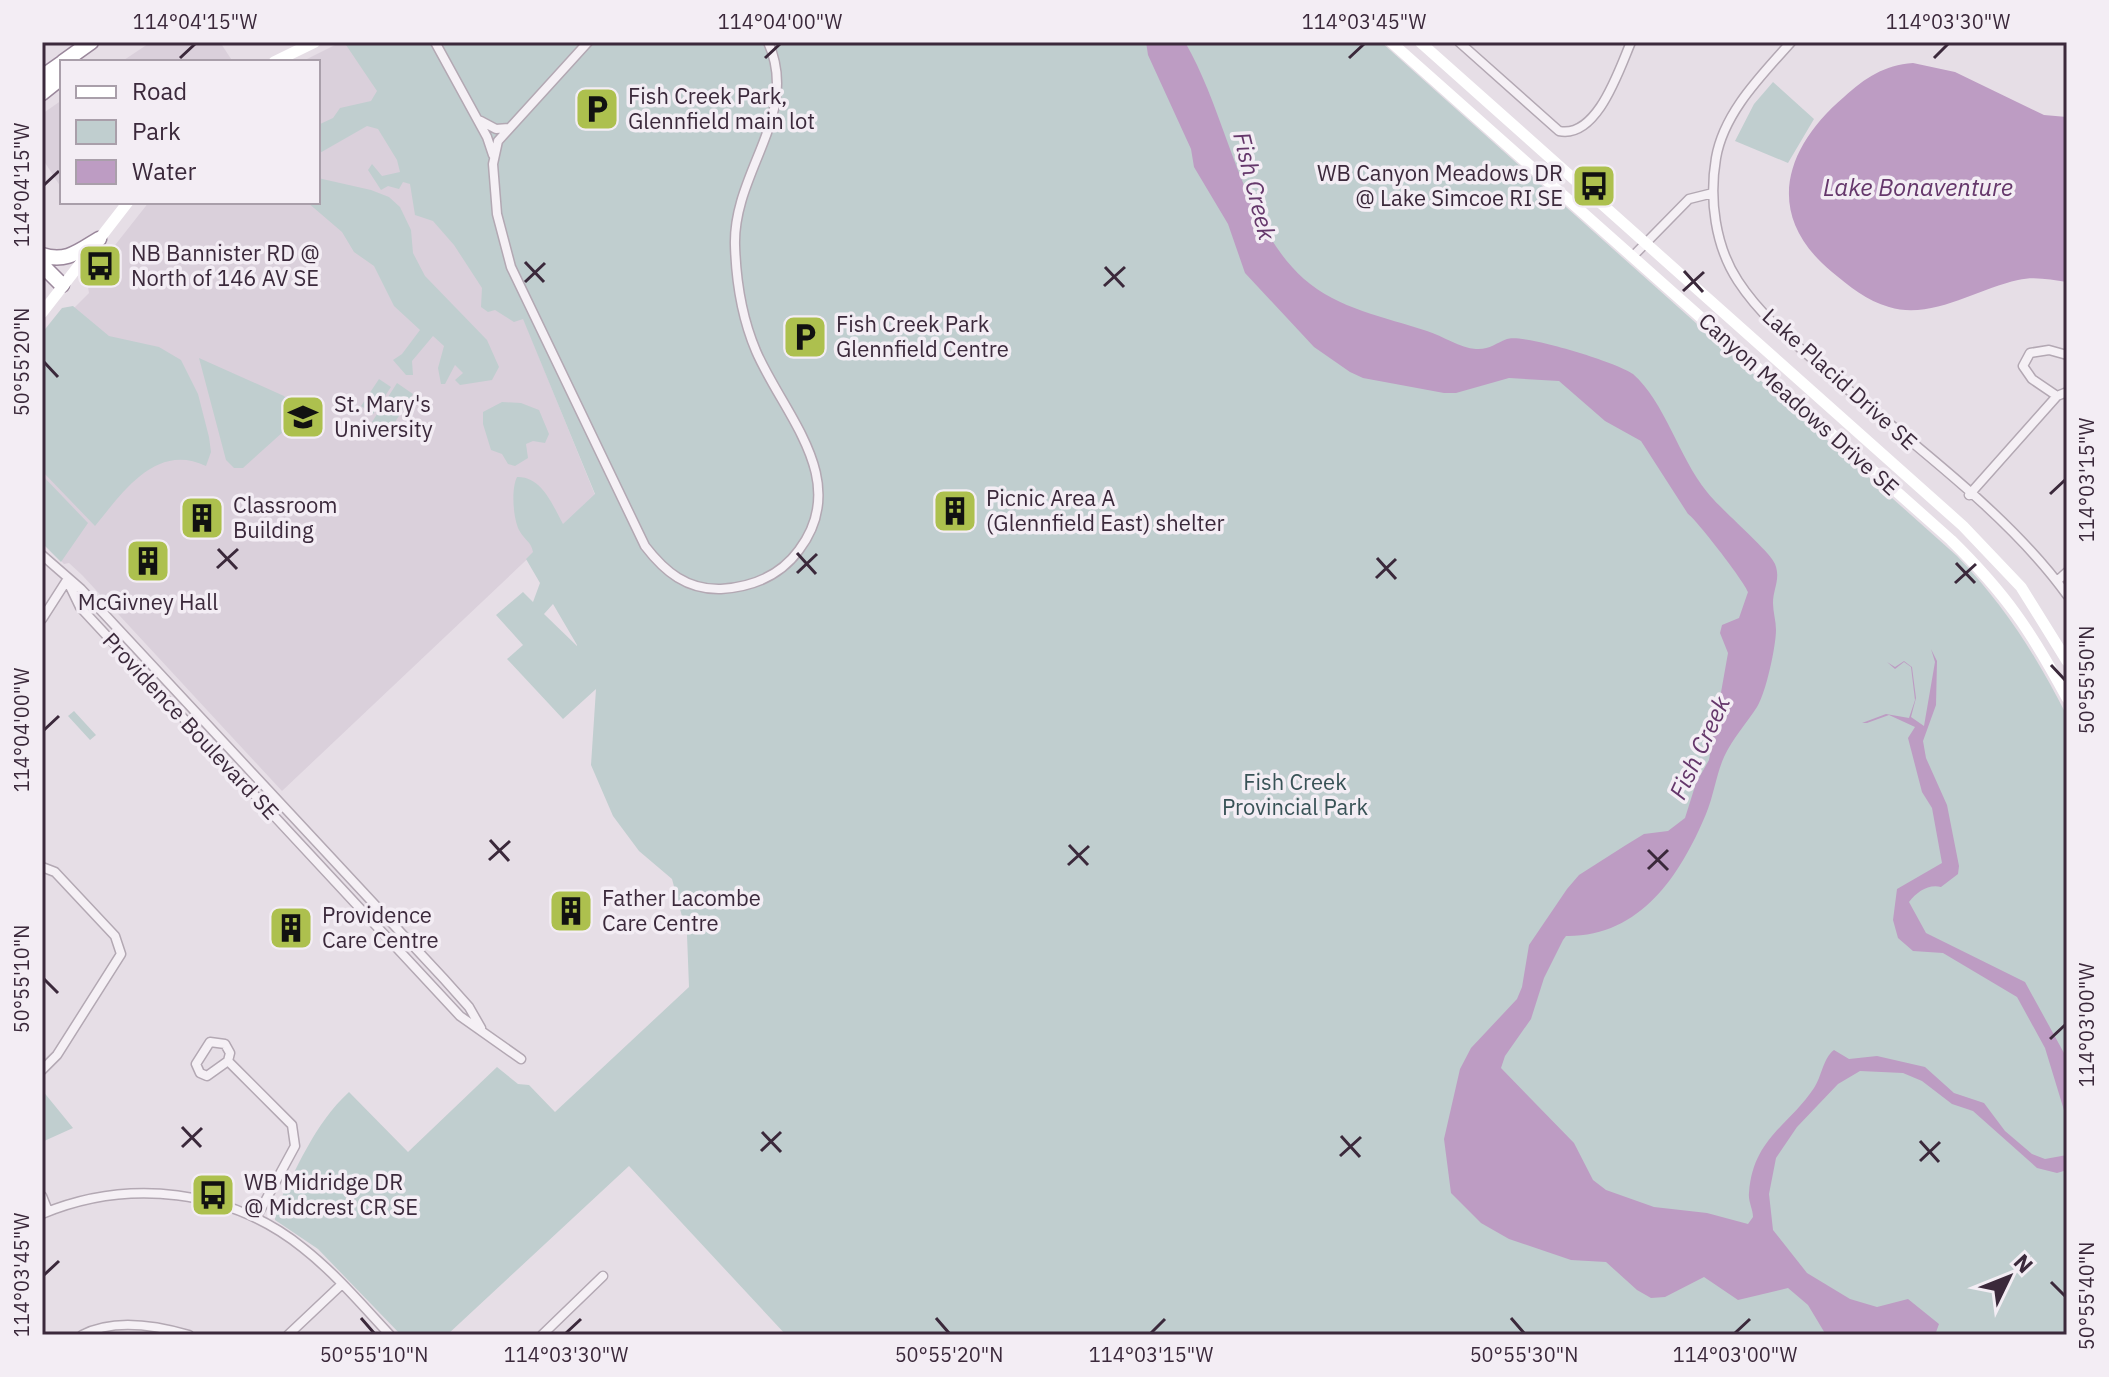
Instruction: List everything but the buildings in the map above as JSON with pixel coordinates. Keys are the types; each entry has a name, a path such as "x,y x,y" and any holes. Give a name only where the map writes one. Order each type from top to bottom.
{"highway":[{"path":"77,60 89,43"},
{"path":"65,60 89,43"},
{"path":"42,77 60,64"},
{"path":"42,93 60,79"},
{"path":"42,255 57,259 69,257 99,239"},
{"path":"42,265 62,285"}],"main road":[{"path":"278,60 315,42"},
{"name":"Canyon Meadows Drive SE","path":"1391,42 1987,575 2025,622 2067,698"},
{"name":"Canyon Meadows Drive SE","path":"1422,42 1963,526 2021,587 2067,661"},
{"path":"42,313 126,204"}],"street":[{"path":"435,42 494,156"},
{"path":"588,42 498,141 494,156 497,214 511,267 645,546 674,577 699,588 727,588 763,580 785,566 803,544 819,502 812,455 756,351 738,277 735,246 738,204 778,98 778,75 768,42"},
{"path":"1459,42 1559,131 1569,133 1579,130 1604,103 1631,42"},
{"name":"Lake Placid Drive SE","path":"1791,42 1742,100 1717,156 1713,193 1720,244 1738,281 1780,331 2021,541 2067,595"},
{"path":"475,115 496,129 516,123"},
{"path":"1633,256 1689,199 1713,193"},
{"path":"2057,396 2032,379 2023,366 2030,353 2049,350 2067,355"},
{"path":"1969,495 2057,396 2067,392"},
{"path":"42,555 67,580 42,619"},
{"path":"2057,581 2067,572"},
{"name":"Providence Boulevard SE","path":"67,580 81,589 444,979 469,1007 481,1029"},
{"name":"Providence Boulevard SE","path":"67,580 80,607 460,1016 521,1059"},
{"path":"42,867 55,872 115,936 121,954 57,1055 42,1070"},
{"path":"228,1061 211,1075 203,1075 196,1067 205,1046 214,1041 227,1047 228,1061 292,1125 296,1136 295,1146 256,1218"},
{"path":"42,1196 45,1212 100,1197 153,1193 215,1203 256,1218 302,1246 390,1335"},
{"path":"542,1335 603,1276"},
{"path":"288,1335 342,1284"},
{"path":"82,1335 100,1327 189,1335"},
{"path":"550,1327 558,1335"}],"shaded area":[{"path":"151,42 220,42 232,60 124,60"},
{"name":"St. Mary's University","path":"346,42 513,293 595,495 282,791 82,575 69,563 64,564 42,541 42,340 89,293 88,287 112,249 147,204 320,204 320,60 305,60"},
{"path":"60,101 60,186 42,158 42,114"}],"green space":[{"name":"Fish Creek Provincial Park","path":"344,42 1381,42 1957,556 2005,613 2055,693 2067,716 2067,1335 786,1335 629,1166 447,1335 401,1335 318,1249 275,1220 275,1210 326,1118 349,1092 408,1152 497,1067 518,1084 529,1085 555,1112 689,987 687,935 672,879 639,851 613,816 591,765 596,689 563,719 507,659 523,645 496,615 523,592 533,602 540,583 526,559 533,552 532,548 519,530 515,518 513,496 517,477 533,481 540,487 563,524 595,494 523,319 514,322 495,310 488,312 481,307 482,288 454,245 433,221 415,215 410,184 403,182 399,189 388,186 381,190 368,170 372,164 382,176 400,172 397,160 378,129 367,126 320,153 320,124 333,118 340,108 371,101 377,91","holes":["553,604 577,646 544,614"]},
{"path":"1773,82 1814,119 1788,163 1735,141 1754,104"},
{"path":"320,178 371,190 389,197 400,207 411,230 413,253 425,276 487,340 499,367 492,380 460,385 455,380 463,373 455,365 445,384 441,384 438,368 444,346 433,336 412,361 413,375 406,375 393,360 402,354 420,330 394,306 374,266 354,252 342,232 309,204 320,204"},
{"path":"73,306 109,336 159,347 181,360 198,394 211,452 206,466 188,460 172,460 156,465 129,486 95,526 42,471 42,333 62,308"},
{"path":"199,358 284,396 298,411 293,423 243,468 234,468 226,460"},
{"path":"379,379 391,387 373,414 361,406"},
{"path":"397,383 413,394 388,433 372,422"},
{"path":"502,402 521,403 539,410 549,434 545,443 533,441 526,444 528,458 515,466 508,464 502,454 491,450 483,424 483,412"},
{"path":"42,475 88,523 61,562 42,543"},
{"path":"74,711 96,735 90,740 68,716"},
{"path":"42,1090 73,1128 42,1142"}],"water":[{"path":"1146,42 1185,42 1200,71 1264,228 1282,255 1304,279 1347,305 1470,348 1481,349 1507,339 1531,340 1591,357 1633,374 1654,399 1707,492 1775,564 1777,579 1773,603 1776,637 1764,691 1724,757 1696,837 1670,880 1636,914 1592,934 1566,936 1544,978 1531,1019 1505,1056 1501,1068 1574,1143 1593,1180 1606,1190 1654,1207 1707,1213 1748,1224 1753,1217 1749,1193 1757,1159 1814,1088 1827,1058 1834,1050 1849,1059 1877,1056 1925,1067 1954,1093 1984,1103 2005,1131 2032,1154 2045,1159 2067,1155 2067,1170 2057,1173 2037,1168 1973,1111 1952,1104 1922,1081 1903,1073 1860,1071 1838,1084 1797,1127 1776,1158 1769,1194 1773,1230 1807,1273 1850,1299 1877,1307 1908,1299 1939,1324 1935,1335 1826,1335 1808,1305 1788,1288 1738,1300 1704,1277 1665,1297 1651,1298 1637,1290 1606,1262 1571,1260 1509,1239 1481,1223 1451,1193 1444,1139 1460,1069 1471,1048 1517,999 1529,945 1579,875 1644,834 1668,831 1685,818 1696,783 1709,760 1728,653 1720,633 1722,625 1739,618 1748,592 1720,551 1688,514 1641,441 1605,421 1559,381 1509,378 1456,393 1444,393 1363,378 1314,347 1245,273 1228,224 1194,167 1191,149 1148,55"},
{"name":"Lake Bonaventure","path":"1913,63 1955,72 2044,115 2067,117 2067,282 2024,279 1938,307 1905,310 1873,301 1832,272 1810,251 1797,228 1790,206 1790,183 1795,160 1807,138 1823,117 1860,84 1884,70"},
{"path":"1931,649 1937,661 1936,705 1923,741 1926,758 1947,805 1959,866 1958,874 1941,887 1923,890 1909,902 1926,933 2025,982 2064,1053 2067,1120 2045,1048 2017,997 1943,953 1913,951 1898,938 1893,920 1897,889 1942,863 1932,808 1922,792 1908,738 1915,727 1889,715 1862,723 1886,714 1909,718 1915,700 1911,667 1904,662 1895,669 1887,662 1895,667 1904,661 1912,667 1916,698 1911,717 1924,726 1935,662"}],"place":[{"name":"Fish Creek Park, Glennfield main lot","path":"597,109"},
{"name":"WB Canyon Meadows DR @ Lake Simcoe RI SE","path":"1594,186"},
{"name":"NB Bannister RD @ North of 146 AV SE","path":"100,266"},
{"name":"Fish Creek Park Glennfield Centre","path":"805,337"},
{"name":"St. Mary's University","path":"303,417"},
{"name":"Picnic Area A (Glennfield East) shelter","path":"955,511"},
{"name":"Classroom Building","path":"202,518"},
{"name":"McGivney Hall","path":"148,561"},
{"name":"Father Lacombe Care Centre","path":"571,911"},
{"name":"Providence Care Centre","path":"291,928"},
{"name":"WB Midridge DR @ Midcrest CR SE","path":"213,1195"}],"water label":[{"name":"Fish Creek","path":"1254,186"},
{"name":"Fish Creek","path":"1700,748"}]}
